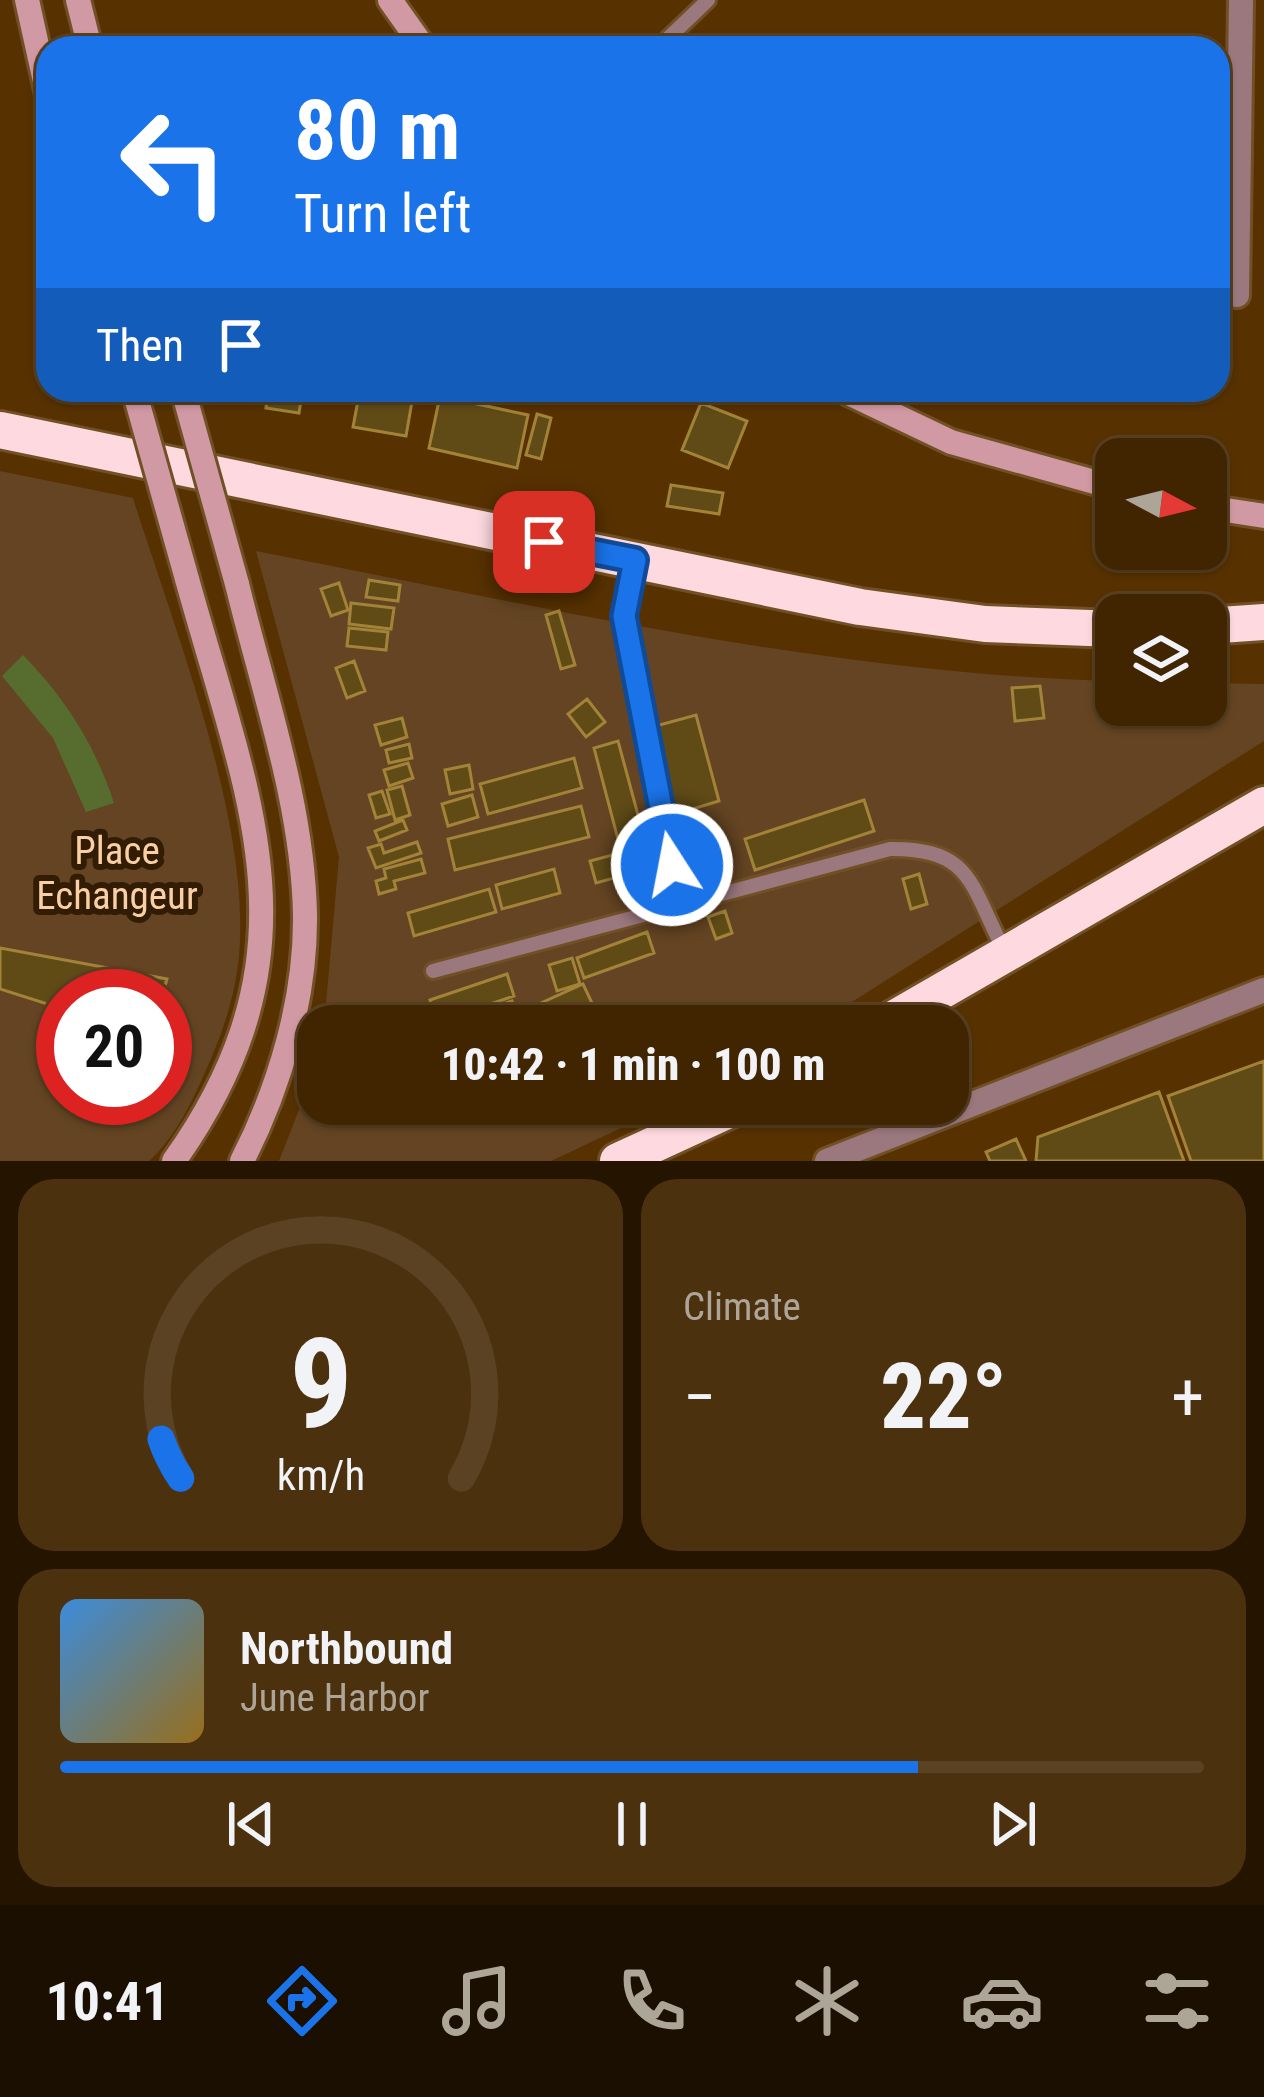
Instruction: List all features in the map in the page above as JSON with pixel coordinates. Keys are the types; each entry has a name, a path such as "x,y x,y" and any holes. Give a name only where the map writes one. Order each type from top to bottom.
{"highway":[{"path":"0,430 860,607 985,624 1095,628"},
{"path":"1227,625 1264,622"},
{"path":"918,1005 1264,805"},
{"path":"618,1161 696,1125"}],"main road":[{"path":"27,0 36,41"},
{"path":"79,0 87,36"},
{"path":"390,0 416,36"},
{"path":"137,402 254,825 263,908 248,1023 220,1090 174,1161"},
{"path":"186,402 237,584 298,849 305,916 298,997 278,1076 242,1161"},
{"path":"867,402 951,442 1095,482"},
{"path":"1227,510 1264,516"}],"street":[{"path":"1237,295 1241,0"},
{"path":"827,1161 1264,990"}],"lane":[{"path":"670,36 708,0"},
{"path":"635,560 624,616 680,907"},
{"path":"433,970 890,848 927,848 958,862 1007,955"}],"green space":[{"name":"Place Echangeur","path":"0,471 133,498 189,670 224,798 240,919 237,972 224,1025 192,1099 192,969 36,969 36,1125 177,1125 149,1161 0,1161"},
{"path":"256,551 792,651 1008,676 1095,680 1095,726 1227,726 1227,683 1264,684 1264,741 847,1005 326,1005 339,857"},
{"path":"297,1115 297,1125 627,1125 551,1161 279,1161"}],"shaded area":[{"path":"23,655 78,724 114,803 86,812 53,738 2,676"}],"building":[{"path":"267,402 301,402 299,413 266,408"},
{"path":"358,402 412,402 406,436 353,427"},
{"path":"439,402 468,402 528,415 517,468 429,448"},
{"path":"701,403 747,421 728,468 682,450"},
{"path":"537,414 551,418 541,459 526,455"},
{"path":"671,485 723,493 719,514 667,506"},
{"path":"369,580 400,585 398,601 366,597"},
{"path":"339,583 348,610 331,616 321,589"},
{"path":"351,603 394,608 391,629 349,624"},
{"path":"559,611 575,665 561,669 546,615"},
{"path":"349,628 388,632 386,650 347,646"},
{"path":"354,661 365,691 347,698 336,668"},
{"path":"1040,686 1044,718 1015,721 1012,688"},
{"path":"587,699 605,722 586,737 568,714"},
{"path":"696,715 719,801 676,814 652,727"},
{"path":"402,718 407,737 381,745 375,725"},
{"path":"618,741 645,841 620,847 594,748"},
{"path":"409,744 412,758 389,763 386,750"},
{"path":"574,758 582,788 488,814 480,784"},
{"path":"408,763 413,778 389,786 384,770"},
{"path":"469,765 473,789 450,794 445,770"},
{"path":"402,786 410,815 395,820 387,790"},
{"path":"382,791 390,814 376,818 369,795"},
{"path":"472,795 478,817 448,826 442,804"},
{"path":"864,800 874,831 755,870 745,839"},
{"path":"581,806 589,837 455,870 448,839"},
{"path":"403,820 407,830 379,841 375,831"},
{"path":"417,842 421,853 376,868 368,848 381,844 384,853"},
{"path":"627,851 633,873 596,883 590,861"},
{"path":"421,859 425,873 394,881 396,889 379,894 376,881 386,878 384,869"},
{"path":"554,869 560,893 502,909 496,885"},
{"path":"919,874 927,904 911,909 903,879"},
{"path":"489,889 496,912 414,936 408,913"},
{"path":"725,911 732,933 716,939 708,917"},
{"path":"647,932 654,953 584,978 577,958"},
{"path":"0,948 113,969 36,969 36,1000 0,989"},
{"path":"572,958 580,984 557,991 549,965"},
{"path":"507,974 514,996 487,1005 432,1005 430,1000"},
{"path":"583,984 592,1003 587,1005 537,1005"},
{"path":"1264,1061 1264,1161 1191,1161 1168,1096"},
{"path":"1159,1092 1184,1161 1036,1161 1038,1137"},
{"path":"1016,1139 1026,1161 990,1161 986,1152"}],"route":[{"path":"544,542 635,560 624,616 672,865"}]}
